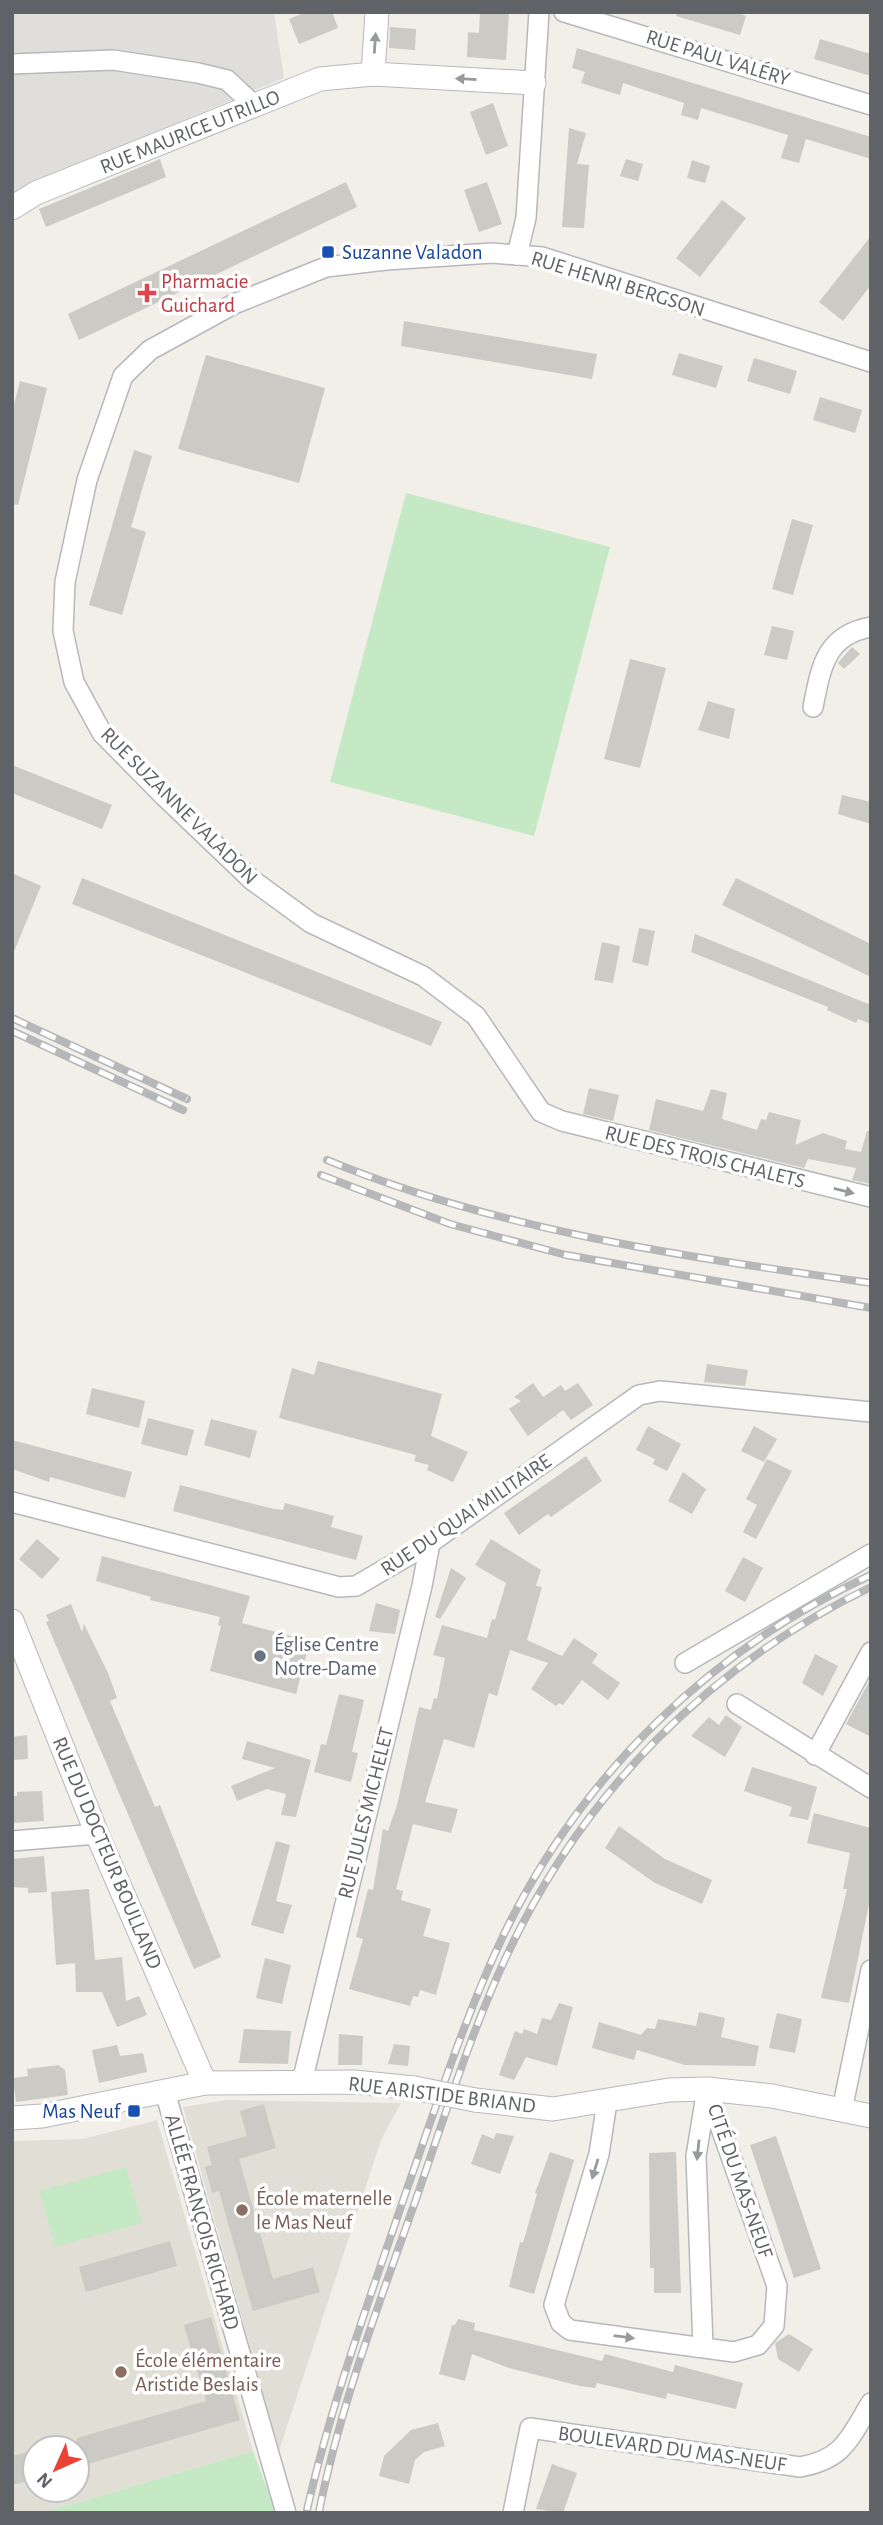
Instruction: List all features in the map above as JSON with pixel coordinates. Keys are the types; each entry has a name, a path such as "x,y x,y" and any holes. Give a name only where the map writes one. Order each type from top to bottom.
{"street":[{"path":"373,74 377,12"},
{"name":"RUE HENRI BERGSON","path":"539,12 526,218 517,255 542,257 871,362"},
{"name":"RUE PAUL VALÉRY","path":"564,12 871,105"},
{"path":"12,64 113,60 198,73 227,80 255,106"},
{"name":"RUE MAURICE UTRILLO","path":"12,208 36,193 320,79 373,74 534,83"},
{"name":"RUE SUZANNE VALADON","path":"517,255 492,253 326,267 234,304 150,351 123,376 90,468 65,582 62,631 74,682 102,733 143,776 252,880 310,923 423,976 476,1016 541,1112"},
{"path":"813,707 822,659 851,631 871,627"},
{"name":"RUE DES TROIS CHALETS","path":"541,1112 562,1121 871,1197"},
{"name":"RUE DU QUAI MILITAIRE","path":"12,1502 339,1587 356,1586 430,1543 639,1395 660,1391 871,1412"},
{"name":"RUE JULES MICHELET","path":"302,2082 422,1586 430,1543"},
{"path":"685,1663 871,1554"},
{"name":"RUE DU DOCTEUR BOULLAND","path":"12,1621 97,1834 205,2083"},
{"path":"816,1755 871,1652"},
{"path":"737,1704 871,1788"},
{"path":"12,1841 97,1834"},
{"path":"842,2110 871,1970"},
{"name":"RUE ARISTIDE BRIAND","path":"12,2118 42,2116 205,2083 302,2082 373,2083 552,2109 668,2090 707,2089 772,2096 871,2116"},
{"name":"CITÉ DU MAS-NEUF","path":"607,2102 599,2154 554,2305 561,2323 570,2330 734,2352 758,2345 774,2326 776,2286 707,2089"},
{"name":"CITÉ DU MAS-NEUF","path":"703,2347 696,2156 707,2089"},
{"name":"ALLÉE FRANÇOIS RICHARD","path":"165,2092 286,2513"},
{"name":"BOULEVARD DU MAS-NEUF","path":"513,2513 530,2428 800,2467 825,2462 842,2451 871,2403"}],"shaded area":[{"path":"12,12 274,12 284,78 12,194"},
{"path":"227,2100 401,2103 381,2140 279,2451 183,2107"},
{"name":"École élémentaire Aristide Beslais","path":"157,2120 253,2451 91,2499 91,2434 21,2434 21,2504 73,2504 42,2513 12,2513 12,2141 83,2139"}],"green space":[{"path":"406,493 610,547 534,836 330,782"},
{"path":"126,2167 142,2223 55,2247 39,2191"},
{"path":"253,2451 276,2513 42,2513 73,2504 91,2504 91,2499"}],"building":[{"path":"306,12 332,12 338,28 299,44 289,19"},
{"path":"480,12 509,12 506,60 467,57 468,32 479,33"},
{"path":"677,12 735,12 746,16 740,35 676,16"},
{"path":"390,27 416,29 415,50 389,48"},
{"path":"820,39 871,54 871,76 814,59"},
{"path":"577,48 871,137 871,159 806,139 799,163 781,158 788,135 701,108 698,120 681,115 684,103 623,83 620,95 581,83 585,72 572,68"},
{"path":"493,103 508,146 486,155 470,112"},
{"path":"569,128 586,133 577,164 589,165 584,228 562,227"},
{"path":"160,159 166,177 46,227 39,209"},
{"path":"626,159 643,164 638,181 620,176"},
{"path":"692,160 710,166 705,183 687,178"},
{"path":"346,182 357,207 79,340 68,314"},
{"path":"487,182 502,224 479,232 464,190"},
{"path":"722,200 746,218 700,277 676,258"},
{"path":"871,236 871,285 843,321 819,302"},
{"path":"404,321 597,354 592,379 401,346"},
{"path":"679,353 723,366 716,388 672,375"},
{"path":"206,355 325,388 299,483 178,449"},
{"path":"754,358 797,371 790,394 747,381"},
{"path":"20,381 47,388 18,505 12,504 12,413"},
{"path":"820,397 862,410 855,433 813,420"},
{"path":"134,450 152,456 131,527 146,532 122,615 89,605"},
{"path":"792,519 813,525 793,595 772,589"},
{"path":"772,626 794,631 787,660 764,655"},
{"path":"852,647 860,654 844,669 838,663"},
{"path":"630,659 666,668 640,768 604,759"},
{"path":"708,701 735,709 729,739 698,730"},
{"path":"12,765 112,805 102,829 12,793"},
{"path":"842,795 871,802 871,824 838,814"},
{"path":"12,873 41,886 13,954 12,954"},
{"path":"82,878 442,1022 431,1046 72,904"},
{"path":"736,878 871,944 871,977 722,905"},
{"path":"639,928 655,931 648,966 632,962"},
{"path":"695,934 871,1005 871,1024 858,1019 856,1023 827,1010 828,1007 691,952"},
{"path":"602,942 620,946 613,983 594,980"},
{"path":"589,1088 619,1095 613,1121 583,1114"},
{"path":"711,1089 727,1093 722,1119 757,1130 761,1119 766,1120 769,1112 801,1120 795,1145 823,1133 847,1141 845,1149 861,1152 867,1131 871,1132 871,1184 852,1180 856,1168 808,1159 804,1168 649,1130 656,1099 703,1111"},
{"path":"318,1361 442,1394 431,1436 468,1452 453,1482 427,1470 429,1465 414,1461 416,1455 279,1418 292,1368 314,1375"},
{"path":"707,1364 748,1370 745,1386 704,1382"},
{"path":"533,1383 543,1397 561,1385 565,1391 578,1383 593,1405 571,1420 563,1410 556,1415 558,1418 555,1416 528,1436 509,1409 521,1401 514,1397"},
{"path":"92,1388 145,1401 139,1428 86,1414"},
{"path":"148,1418 194,1430 187,1456 141,1444"},
{"path":"211,1419 257,1431 250,1458 204,1445"},
{"path":"648,1426 681,1444 667,1471 653,1464 655,1459 636,1450"},
{"path":"754,1426 777,1439 764,1462 741,1451"},
{"path":"12,1440 132,1472 125,1498 50,1477 49,1482 12,1469"},
{"path":"586,1456 602,1481 551,1517 548,1514 519,1535 504,1513"},
{"path":"767,1459 792,1471 756,1539 743,1532 757,1505 746,1499"},
{"path":"683,1472 706,1489 692,1514 668,1501"},
{"path":"180,1485 274,1509 283,1510 285,1503 334,1516 331,1527 363,1536 356,1560 173,1511"},
{"path":"37,1539 60,1559 42,1579 19,1559"},
{"path":"491,1539 541,1570 536,1586 542,1587 527,1640 562,1656 574,1638 598,1654 592,1663 620,1683 608,1700 582,1680 563,1705 559,1703 556,1706 531,1689 548,1663 510,1650 497,1696 489,1693 474,1748 444,1739 425,1802 458,1809 451,1833 413,1824 396,1889 403,1891 401,1900 431,1909 423,1936 450,1943 436,1995 420,1990 418,1997 413,1996 410,2006 349,1989 363,1939 356,1937 368,1889 373,1890 383,1829 388,1831 397,1805 419,1707 431,1710 434,1698 437,1699 445,1658 433,1655 442,1625 487,1638 492,1619 495,1620 506,1583 475,1565"},
{"path":"102,1556 250,1596 242,1623 310,1641 296,1694 210,1671 221,1626 218,1625 220,1617 150,1600 151,1597 96,1581"},
{"path":"743,1557 763,1568 745,1602 725,1591"},
{"path":"451,1568 466,1578 440,1619 435,1617"},
{"path":"376,1603 400,1610 395,1634 369,1631"},
{"path":"71,1604 82,1632 84,1624 108,1673 117,1698 110,1701 155,1807 160,1805 221,1957 194,1969 46,1622 49,1621 46,1615"},
{"path":"815,1654 838,1666 823,1696 802,1683"},
{"path":"871,1678 871,1737 846,1724"},
{"path":"339,1694 364,1700 352,1752 358,1753 351,1782 314,1772 321,1744 326,1745"},
{"path":"726,1715 742,1727 725,1757 691,1736 709,1717 719,1725"},
{"path":"27,1735 28,1759 12,1760 12,1737"},
{"path":"247,1741 311,1760 296,1817 281,1815 286,1794 267,1789 237,1801 231,1786 275,1768 242,1759"},
{"path":"752,1767 817,1787 808,1820 789,1816 792,1807 744,1791"},
{"path":"42,1791 44,1821 12,1823 12,1796 17,1796 17,1792"},
{"path":"814,1813 871,1828 871,1894 849,2003 821,1998 847,1889 843,1889 850,1853 807,1843"},
{"path":"619,1826 665,1859 712,1880 702,1904 655,1883 605,1848"},
{"path":"276,1841 290,1845 276,1901 292,1905 283,1934 251,1925"},
{"path":"44,1856 47,1892 28,1893 28,1888 12,1887 12,1859"},
{"path":"89,1889 95,1960 122,1957 126,2001 139,1996 147,2015 117,2027 102,1992 76,1992 75,1963 56,1965 51,1892"},
{"path":"265,1958 291,1965 282,2004 256,1998"},
{"path":"559,2003 573,2007 557,2066 526,2057 514,2080 499,2075 515,2031 522,2034 524,2029 537,2034 542,2018 551,2020"},
{"path":"699,2012 725,2018 721,2037 759,2046 755,2066 685,2065 637,2050 634,2060 592,2048 599,2022 641,2035 647,2028 655,2029 658,2019 696,2026"},
{"path":"777,2013 802,2019 795,2053 769,2048"},
{"path":"244,2029 291,2031 288,2064 239,2063"},
{"path":"339,2034 363,2036 362,2065 338,2065"},
{"path":"394,2044 410,2046 408,2066 388,2064"},
{"path":"117,2045 120,2056 143,2053 147,2072 99,2083 92,2050"},
{"path":"58,2065 65,2070 68,2095 16,2102 13,2078 28,2076 27,2069"},
{"path":"264,2104 276,2148 239,2159 273,2279 313,2267 320,2292 253,2311 219,2191 212,2193 205,2167 212,2165 207,2147 247,2136 240,2111"},
{"path":"496,2133 514,2136 500,2174 471,2164 482,2134 494,2139"},
{"path":"776,2136 821,2269 794,2278 750,2145"},
{"path":"550,2152 574,2160 534,2294 509,2287 520,2242 523,2243 537,2194 535,2193"},
{"path":"676,2152 681,2293 654,2293 654,2268 650,2268 649,2153"},
{"path":"170,2241 177,2266 86,2292 79,2267"},
{"path":"211,2317 240,2420 91,2463 91,2434 206,2401 184,2325"},
{"path":"458,2319 475,2323 474,2330 602,2361 605,2354 673,2372 675,2365 743,2383 736,2409 667,2393 666,2399 597,2383 595,2388 580,2386 509,2368 472,2354 465,2381 439,2374 452,2325 455,2325"},
{"path":"789,2334 813,2349 799,2372 778,2359 775,2343"},
{"path":"438,2423 445,2446 424,2452 415,2460 409,2484 379,2476 384,2456 411,2430"},
{"path":"21,2454 21,2483 12,2485 12,2456"},
{"path":"552,2464 577,2473 563,2513 536,2509"}],"railway":[{"path":"12,1018 187,1099"},
{"path":"12,1031 183,1110"},
{"path":"327,1160 392,1185 526,1223 663,1251 871,1283"},
{"path":"321,1175 450,1224 566,1255 871,1308"},
{"path":"307,2510 328,2428 353,2348 452,2060 490,1965 535,1876 571,1821 612,1770 656,1723 705,1679 757,1640 812,1605 871,1575"},
{"path":"319,2512 338,2433 361,2356 458,2077 507,1955 538,1896 573,1840 613,1788 657,1740 705,1695 756,1655 812,1619 871,1587"}],"place":[{"name":"Suzanne Valadon","path":"328,252"},
{"name":"Pharmacie Guichard","path":"147,293"},
{"name":"Église Centre Notre-Dame","path":"260,1656"},
{"name":"Mas Neuf","path":"134,2111"},
{"name":"École maternelle le Mas Neuf","path":"242,2210"},
{"name":"École élémentaire Aristide Beslais","path":"121,2372"}]}
